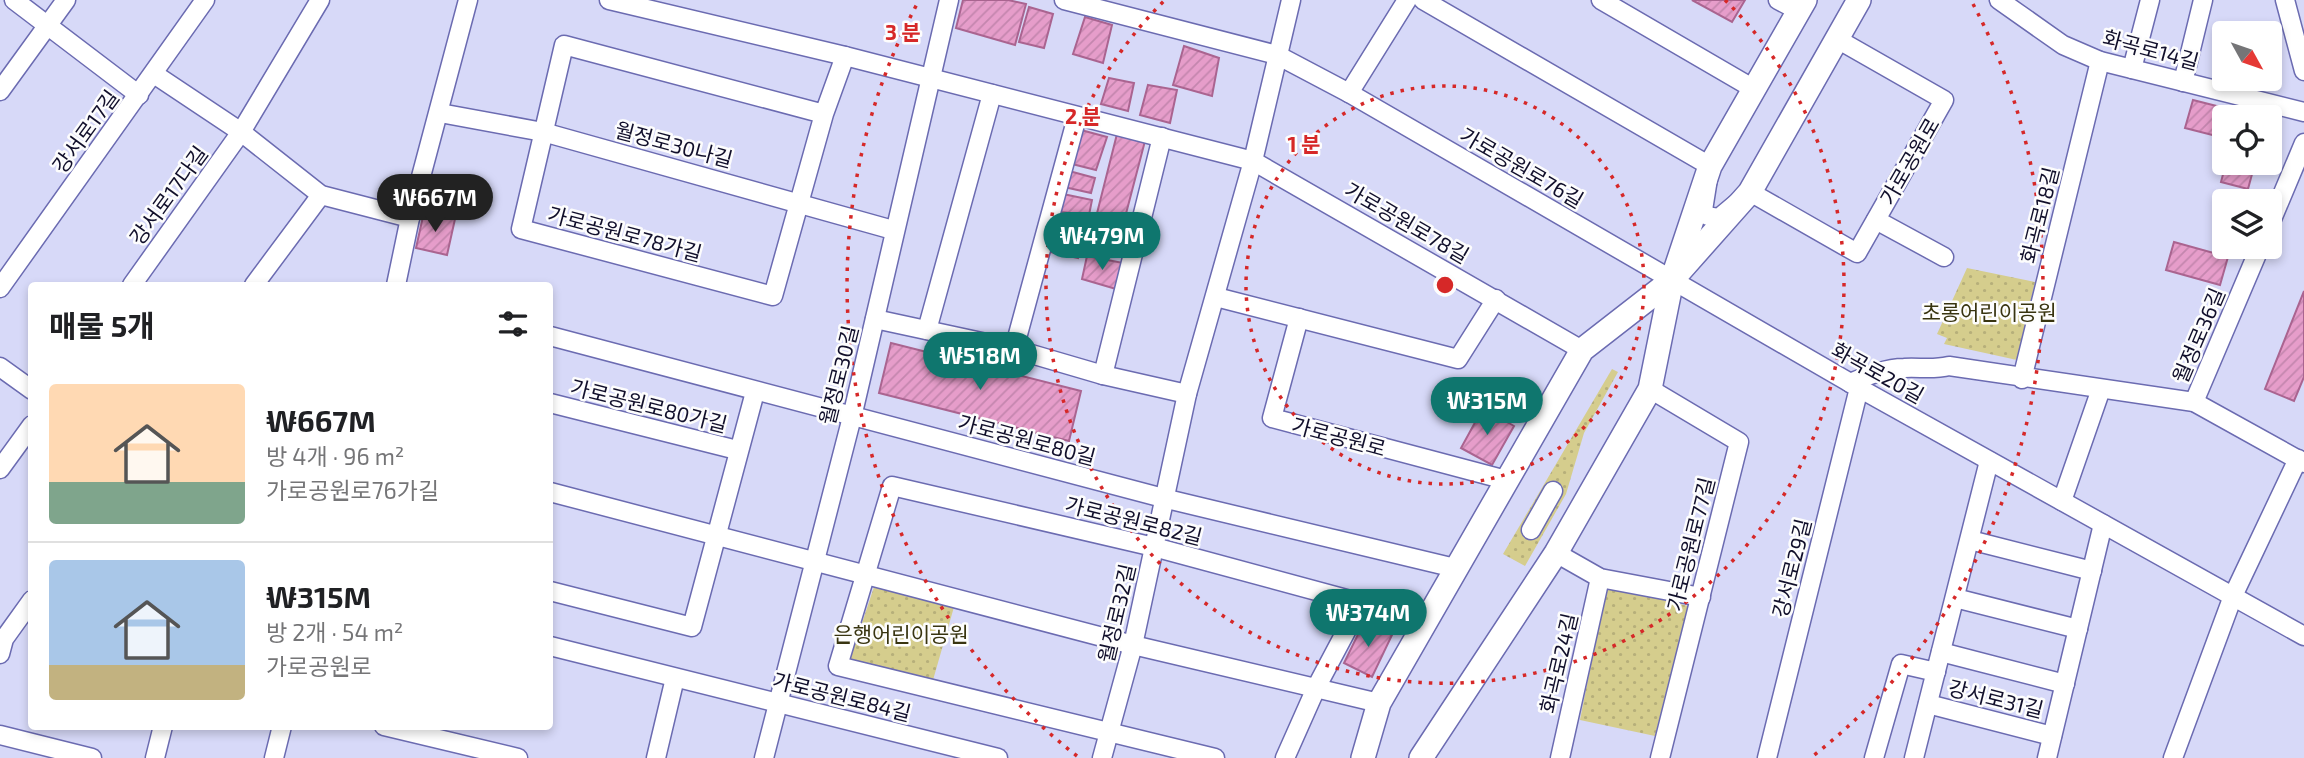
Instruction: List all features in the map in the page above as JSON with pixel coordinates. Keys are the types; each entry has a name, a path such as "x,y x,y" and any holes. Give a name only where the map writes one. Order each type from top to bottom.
{"main road":[{"path":"1363,758 1379,703 1582,349 1672,280 1750,192 1859,0"},
{"path":"1421,758 1556,553 1650,389 1672,280 1710,166 1802,6"}],"street":[{"path":"14,0 139,95"},
{"path":"0,92 66,0"},
{"name":"강서로17길","path":"0,288 205,0"},
{"name":"강서로17다길","path":"134,282 241,132 320,0"},
{"path":"397,282 410,218 468,0"},
{"name":"가로공원로78길","path":"609,0 845,56 1253,160 1582,349"},
{"name":"월정로30길","path":"764,758 852,417 893,230 949,0"},
{"name":"월정로32길","path":"1102,758 1133,645 1167,499 1187,394 1253,160 1291,0"},
{"path":"1349,93 1407,0"},
{"path":"1423,0 1710,166 1703,200 1703,211 1708,216 1719,218 1750,192"},
{"path":"1601,0 1754,89"},
{"path":"1778,0 1802,6"},
{"name":"화곡로14길","path":"1999,0 2063,45 2100,61 2304,112"},
{"path":"2132,69 2150,0"},
{"path":"2182,82 2203,0"},
{"path":"2285,0 2304,71"},
{"name":"가로공원로76길","path":"1068,1 1277,55 1349,93 1672,280"},
{"name":"가로공원로","path":"1750,192 1857,253 1876,220 1944,100 1837,39"},
{"name":"가로공원로78가길","path":"824,114 564,45 521,229 774,296 824,114 845,56"},
{"name":"화곡로18길","path":"2022,379 2100,61"},
{"path":"154,74 241,132 321,195 410,218"},
{"path":"927,330 992,94"},
{"name":"월정로30나길","path":"440,113 543,132 893,230"},
{"path":"1014,349 1077,117"},
{"path":"1103,375 1162,137"},
{"path":"2282,195 2304,143"},
{"path":"256,282 321,195"},
{"name":"가로공원로","path":"1876,220 1944,257"},
{"name":"월정로36길","path":"2194,402 2255,259"},
{"name":"화곡로20길","path":"1672,280 1855,386 2304,636"},
{"path":"1216,297 1458,359 1496,299"},
{"name":"가로공원로","path":"1299,318 1272,418 1506,480"},
{"path":"875,319 1014,349 1103,375 1187,394"},
{"name":"가로공원로80길","path":"553,337 1167,499 1455,568"},
{"path":"1855,386 1870,375 1903,368 1934,370 1949,366 2022,379 2194,402 2301,461 2233,596 2173,758"},
{"path":"0,367 28,387"},
{"name":"강서로29길","path":"1768,758 1855,386"},
{"name":"가로공원로77길","path":"1650,389 1739,442 1660,758"},
{"path":"2062,501 2101,389"},
{"name":"가로공원로80가길","path":"553,592 692,627 737,450 755,392"},
{"name":"가로공원로80가길","path":"553,404 737,450"},
{"path":"0,469 28,430"},
{"name":"강서로31길","path":"1914,758 1989,461"},
{"name":"가로공원로82길","path":"1215,758 838,666 868,575 892,486 1154,547 1362,603 1317,686 1285,758"},
{"path":"1531,530 1553,491"},
{"path":"553,493 1133,645 1317,686 1379,703"},
{"path":"2047,758 2103,524"},
{"path":"1969,540 2092,571"},
{"path":"1556,553 1600,578 1701,597"},
{"name":"화곡로24길","path":"1560,758 1600,578"},
{"path":"1955,598 2078,629"},
{"path":"1,643 28,606"},
{"name":"가로공원로84길","path":"553,647 998,758"},
{"name":"강서로31길","path":"1941,652 2065,684"},
{"path":"1874,758 1901,664 1936,672"},
{"path":"656,758 675,678"},
{"name":"강서로31길","path":"1928,704 2052,736"},
{"path":"155,758 162,730"},
{"path":"274,758 281,730"},
{"path":"401,730 518,758"},
{"path":"0,735 92,758"}],"green space":[{"name":"초롱어린이공원","path":"1967,268 2035,282 2017,360 1944,344 1947,338 1937,334"},
{"path":"1612,369 1618,372 1584,433 1566,494 1525,566 1503,554"},
{"path":"1606,586 1688,606 1655,736 1580,720"},
{"name":"은행어린이공원","path":"874,587 954,607 933,680 850,659"}],"building":[{"path":"963,0 1008,0 1026,4 1015,45 956,28"},
{"path":"1692,0 1745,0 1732,22"},
{"path":"1029,7 1053,14 1044,48 1019,42"},
{"path":"1085,17 1112,25 1103,63 1073,54"},
{"path":"1184,46 1219,58 1212,96 1173,85"},
{"path":"1109,78 1134,83 1128,111 1101,104"},
{"path":"1148,85 1177,90 1170,123 1140,115"},
{"path":"2193,100 2213,105 2212,135 2185,128"},
{"path":"1081,130 1107,137 1096,170 1072,164"},
{"path":"1117,134 1145,141 1117,248 1090,241"},
{"path":"1069,171 1095,178 1091,193 1064,187"},
{"path":"2223,175 2252,175 2248,189 2221,182"},
{"path":"1063,194 1092,200 1089,215 1061,212"},
{"path":"424,212 455,219 447,255 416,248"},
{"path":"1059,215 1089,221 1083,236 1054,231"},
{"path":"1051,235 1081,243 1078,258 1046,251"},
{"path":"2174,242 2212,253 2212,259 2227,259 2220,285 2166,270"},
{"path":"1087,256 1123,263 1116,289 1082,279"},
{"path":"2304,291 2304,377 2294,401 2265,389"},
{"path":"891,343 1081,391 1069,441 879,393"},
{"path":"1483,408 1514,426 1492,465 1461,448"},
{"path":"1364,622 1392,635 1372,677 1344,663"}]}
